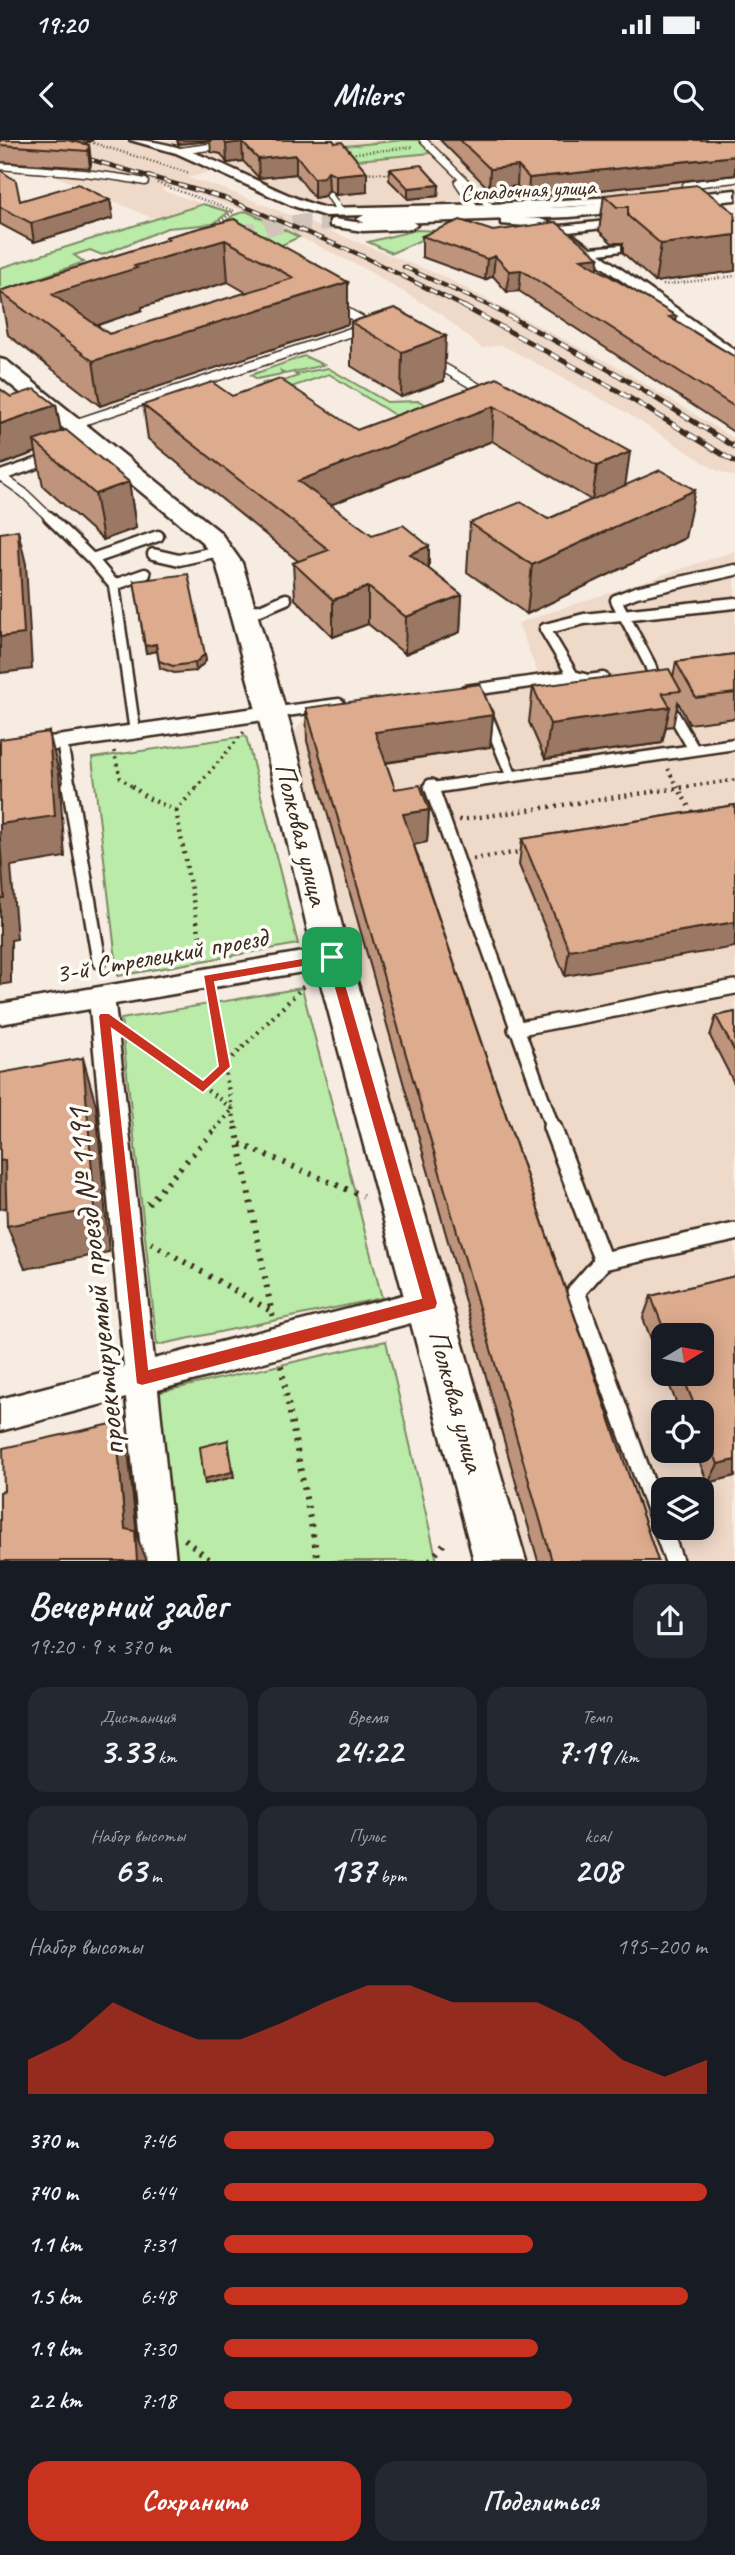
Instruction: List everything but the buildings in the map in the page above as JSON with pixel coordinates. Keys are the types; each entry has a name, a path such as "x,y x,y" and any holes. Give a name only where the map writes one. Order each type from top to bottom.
{"street":[{"path":"135,140 180,151 297,204 321,219 365,223"},
{"path":"297,204 325,212 476,209 695,193 735,193"},
{"name":"Складочная улица","path":"365,223 570,212 735,193"},
{"path":"721,210 735,209"},
{"path":"384,210 356,213 348,218 350,223 512,221 540,223 558,229 735,358"},
{"path":"558,229 649,219"},
{"path":"588,252 617,248"},
{"name":"Полковая улица","path":"3,371 97,442 211,537 223,551 243,612 259,720 332,957 500,1561"},
{"path":"0,476 97,442"},
{"path":"0,751 135,732 259,720"},
{"name":"3-й Стрелецкий проезд","path":"0,1014 103,1006 208,979 332,957"},
{"name":"проектируемый проезд № 1191","path":"103,1006 159,1561"},
{"path":"0,1415 430,1303"}],"lane":[{"path":"180,151 258,140"},
{"path":"423,140 492,208"},
{"path":"0,166 147,182"},
{"path":"84,174 106,171 147,182"},
{"path":"454,172 476,209"},
{"path":"695,193 686,185 735,179"},
{"path":"330,196 341,212"},
{"path":"325,300 382,332"},
{"path":"74,425 383,321"},
{"path":"417,353 484,391"},
{"path":"0,476 24,493 92,559 114,585 135,732"},
{"path":"92,559 158,536"},
{"path":"153,554 180,560 223,551"},
{"path":"694,748 656,685 616,600 636,592 735,569"},
{"path":"114,585 145,574"},
{"path":"243,612 260,610 286,599"},
{"path":"573,676 545,628 584,619 735,603"},
{"path":"640,674 666,671"},
{"path":"450,692 573,676 589,680 614,677"},
{"path":"477,690 511,775"},
{"path":"259,720 356,702"},
{"path":"62,742 99,961"},
{"path":"603,1261 514,1029 431,786 735,744"},
{"path":"514,1029 735,987"},
{"path":"674,1561 576,1292 603,1261 735,1232"}],"path":[{"path":"90,142 105,149 192,174"},
{"path":"348,154 428,146"},
{"path":"362,171 398,173"},
{"path":"147,182 234,211 215,225"},
{"path":"659,285 735,276"},
{"path":"176,811 259,720"},
{"path":"114,746 120,777 146,797 176,811"},
{"path":"659,753 699,825"},
{"path":"444,822 735,780"},
{"path":"176,811 318,1561"},
{"path":"459,862 529,851"},
{"path":"203,1087 309,980"},
{"path":"103,1006 233,1108"},
{"path":"233,1108 126,1229 271,1311"},
{"path":"239,1144 363,1196"},
{"path":"430,1561 447,1540"}],"shaded area":[{"path":"0,140 735,140 735,185 679,190 315,207 226,167 188,178 224,189 440,275 619,368 735,439 735,477 716,470 622,410 502,345 482,348 441,314 363,268 255,215 171,185 161,190 203,204 157,220 49,173 0,169"},
{"path":"735,551 735,1561 526,1561 291,735 305,719 542,684 518,623"}],"green space":[{"path":"420,140 432,153 357,160 345,146"},
{"path":"203,204 229,212 213,224 167,228 102,255 90,250 74,255 84,262 0,292 0,268"},
{"path":"246,211 299,237 271,250 220,225 234,215"},
{"path":"416,230 441,231 392,253 368,242"},
{"path":"304,356 324,365 285,374 281,371 282,374 257,379 251,375"},
{"path":"328,368 387,402 419,401 433,409 404,421 329,374 176,427 260,390 263,382 278,383 298,376 295,374"},
{"path":"246,736 298,944 118,976 92,758"},
{"path":"302,988 382,1298 157,1345 121,1019"},
{"path":"386,1341 437,1561 174,1561 156,1393"}],"tunnel":[{"path":"213,242 275,225 366,219"}],"railway":[{"path":"71,154 224,198 356,253 463,306"},
{"path":"404,267 492,307"},
{"path":"463,306 467,308"},
{"path":"463,306 613,388 735,462"},
{"path":"492,307 615,373 735,447"}],"route":[{"path":"332,957 430,1303 142,1378 104,1016 203,1087 225,1067 208,979 332,957"}]}
